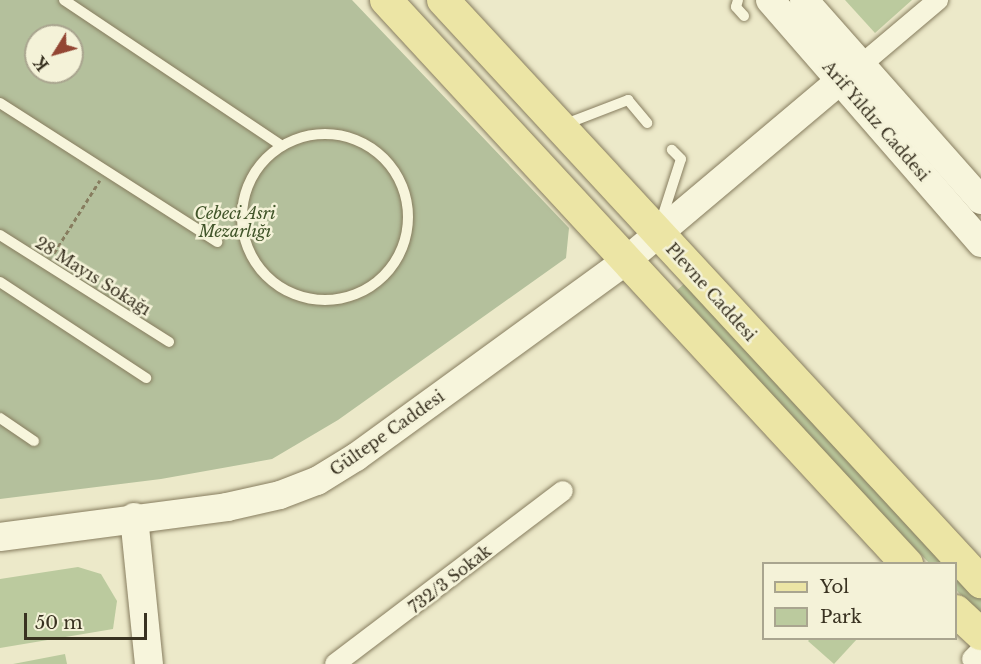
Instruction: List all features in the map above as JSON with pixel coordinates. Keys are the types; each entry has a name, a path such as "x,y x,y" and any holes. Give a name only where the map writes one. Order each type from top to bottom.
{"main road":[{"path":"386,0 906,562"},
{"name":"Plevne Caddesi","path":"442,0 981,582"},
{"name":"Arif Yıldız Caddesi","path":"770,0 811,58 851,73 981,200"},
{"name":"Arif Yıldız Caddesi","path":"804,0 851,73 981,243"},
{"name":"Gültepe Caddesi","path":"0,537 256,502 317,481 356,457 627,260 851,73"},
{"path":"134,518 148,664"},
{"path":"957,613 978,648"}],"street":[{"path":"851,73 938,0"},
{"name":"732/3 Sokak","path":"335,664 563,491"}],"lane":[{"path":"64,0 282,146"},
{"path":"738,0 736,7 744,16"},
{"path":"559,126 628,100 647,123"},
{"path":"0,103 217,242"},
{"path":"324,133 351,137 374,150 393,169 405,193 408,219 403,245 390,270 368,289 332,299 313,299 286,291 264,273 248,249 242,221 245,193 256,169 282,146 298,138 324,133"},
{"path":"657,233 681,159 672,150"},
{"name":"28 Mayıs Sokağı","path":"0,235 169,342"},
{"path":"0,282 146,378"},
{"path":"0,418 34,441"}],"path":[{"path":"47,265 105,171"}],"green space":[{"name":"Cebeci Asri Mezarlığı","path":"0,0 352,0 569,228 566,258 338,420 272,459 161,479 0,499"},
{"path":"845,0 912,0 875,33"},
{"path":"684,284 911,529 945,562 928,562 675,292"},
{"path":"78,567 101,574 117,601 113,629 0,648 0,579"},
{"path":"957,574 981,597 981,615 957,591"},
{"path":"809,640 856,640 834,664"},
{"path":"65,654 67,664 13,664"}]}
